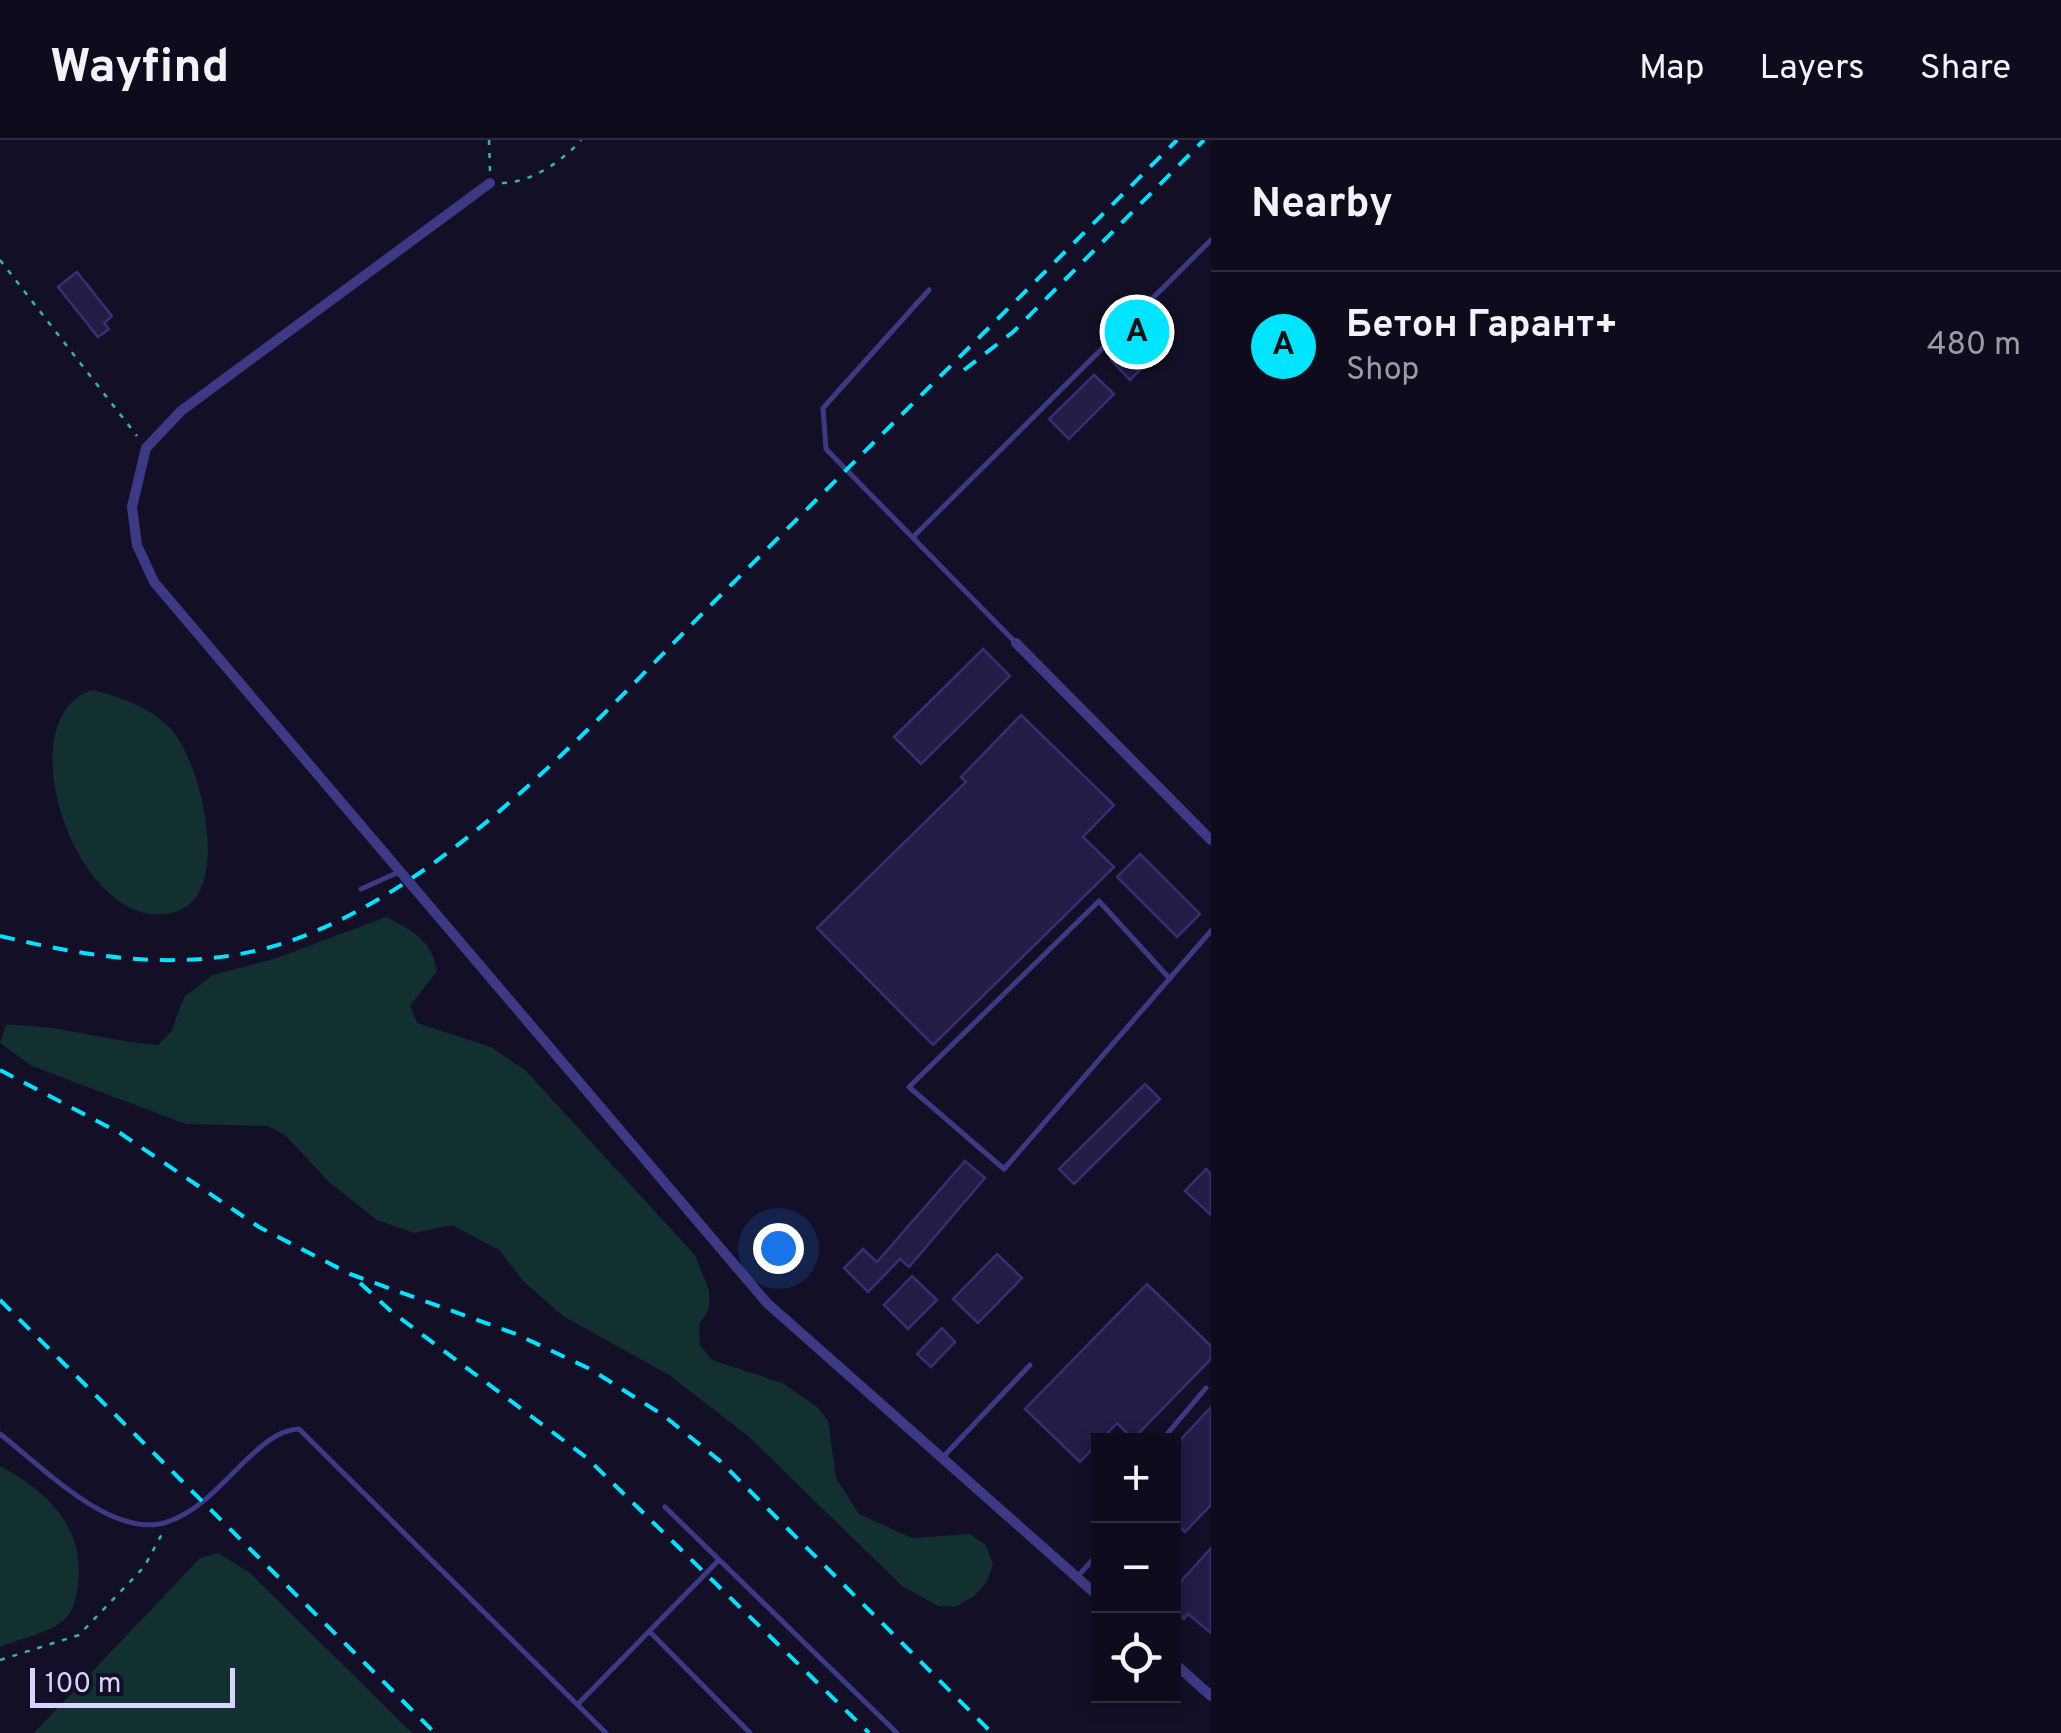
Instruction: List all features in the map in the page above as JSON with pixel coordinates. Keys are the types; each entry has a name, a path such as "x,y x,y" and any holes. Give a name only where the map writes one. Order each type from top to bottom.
{"street":[{"path":"490,183 181,411 146,448 132,507 137,545 154,582 767,1303 1091,1590"},
{"path":"1016,642 1211,840"},
{"path":"1181,1668 1211,1696"}],"lane":[{"path":"913,537 1211,240"},
{"path":"930,290 823,408 826,449 1016,642"},
{"path":"361,888 400,872"},
{"path":"1170,979 1099,901 908,1086 1004,1169 1170,979 1211,931"},
{"path":"942,1458 1030,1365"},
{"path":"1168,1433 1206,1388"},
{"path":"0,1434 108,1516 145,1526 168,1522 202,1503 272,1438 285,1429 299,1428 606,1733"},
{"path":"664,1506 896,1733"},
{"path":"577,1705 719,1560"},
{"path":"1077,1577 1091,1562"},
{"path":"649,1632 750,1733"}],"path":[{"path":"488,140 490,183 515,183 567,156 581,140"},
{"path":"0,260 146,448"},
{"path":"0,1660 78,1635 144,1567 168,1522"}],"green space":[{"path":"93,690 132,703 159,718 179,740 190,763 206,820 208,850 205,876 196,897 180,910 145,913 112,896 85,865 65,825 54,782 54,742 66,709"},
{"path":"386,917 419,937 434,960 437,971 410,1006 417,1023 491,1047 525,1070 695,1255 709,1290 709,1309 699,1325 700,1345 712,1360 782,1383 816,1406 828,1420 836,1478 859,1514 912,1538 970,1534 986,1545 993,1564 987,1582 974,1596 957,1606 938,1606 902,1586 748,1436 669,1375 563,1316 524,1282 499,1250 452,1225 414,1233 377,1220 329,1182 285,1135 268,1126 186,1124 32,1066 0,1043 6,1025 158,1045 171,1032 184,997 213,975 277,958"},
{"path":"0,1466 33,1487 59,1513 76,1546 79,1565 75,1599 64,1620 0,1647"},
{"path":"218,1553 250,1573 412,1733 34,1733 200,1558"}],"building":[{"path":"77,272 112,316 104,323 109,329 98,337 58,287"},
{"path":"1144,327 1164,346 1130,380 1111,360"},
{"path":"1094,375 1114,394 1069,439 1049,419"},
{"path":"983,649 1010,676 921,764 894,737"},
{"path":"1021,715 1114,805 1083,837 1114,867 933,1045 817,928 966,782 961,777"},
{"path":"1140,854 1200,914 1177,937 1117,877"},
{"path":"1145,1084 1160,1099 1074,1184 1059,1169"},
{"path":"965,1161 985,1178 909,1267 900,1259 868,1292 844,1268 863,1249 877,1262"},
{"path":"1206,1169 1211,1174 1211,1215 1185,1191"},
{"path":"997,1254 1022,1278 978,1323 953,1299"},
{"path":"912,1276 937,1300 908,1329 884,1305"},
{"path":"1147,1284 1211,1346 1211,1359 1139,1433 1127,1433 1117,1423 1108,1433 1091,1433 1091,1450 1080,1462 1025,1409"},
{"path":"942,1328 955,1342 931,1367 917,1354"},
{"path":"1211,1407 1211,1505 1185,1532 1181,1528 1181,1439"},
{"path":"1211,1548 1211,1633 1188,1614 1184,1619 1181,1616 1181,1581"}],"railway":[{"path":"0,936 145,960 217,957 290,941 352,914 413,877 471,834 582,735 1177,140"},
{"path":"964,370 1013,332 1204,140"},
{"path":"0,1070 120,1133 259,1227 350,1274 516,1334 590,1369 663,1415 720,1461 992,1733"},
{"path":"360,1283 392,1312 587,1458 869,1733"},
{"path":"0,1300 435,1733"}],"place":[{"name":"Бетон Гарант+","path":"1137,332"}]}
